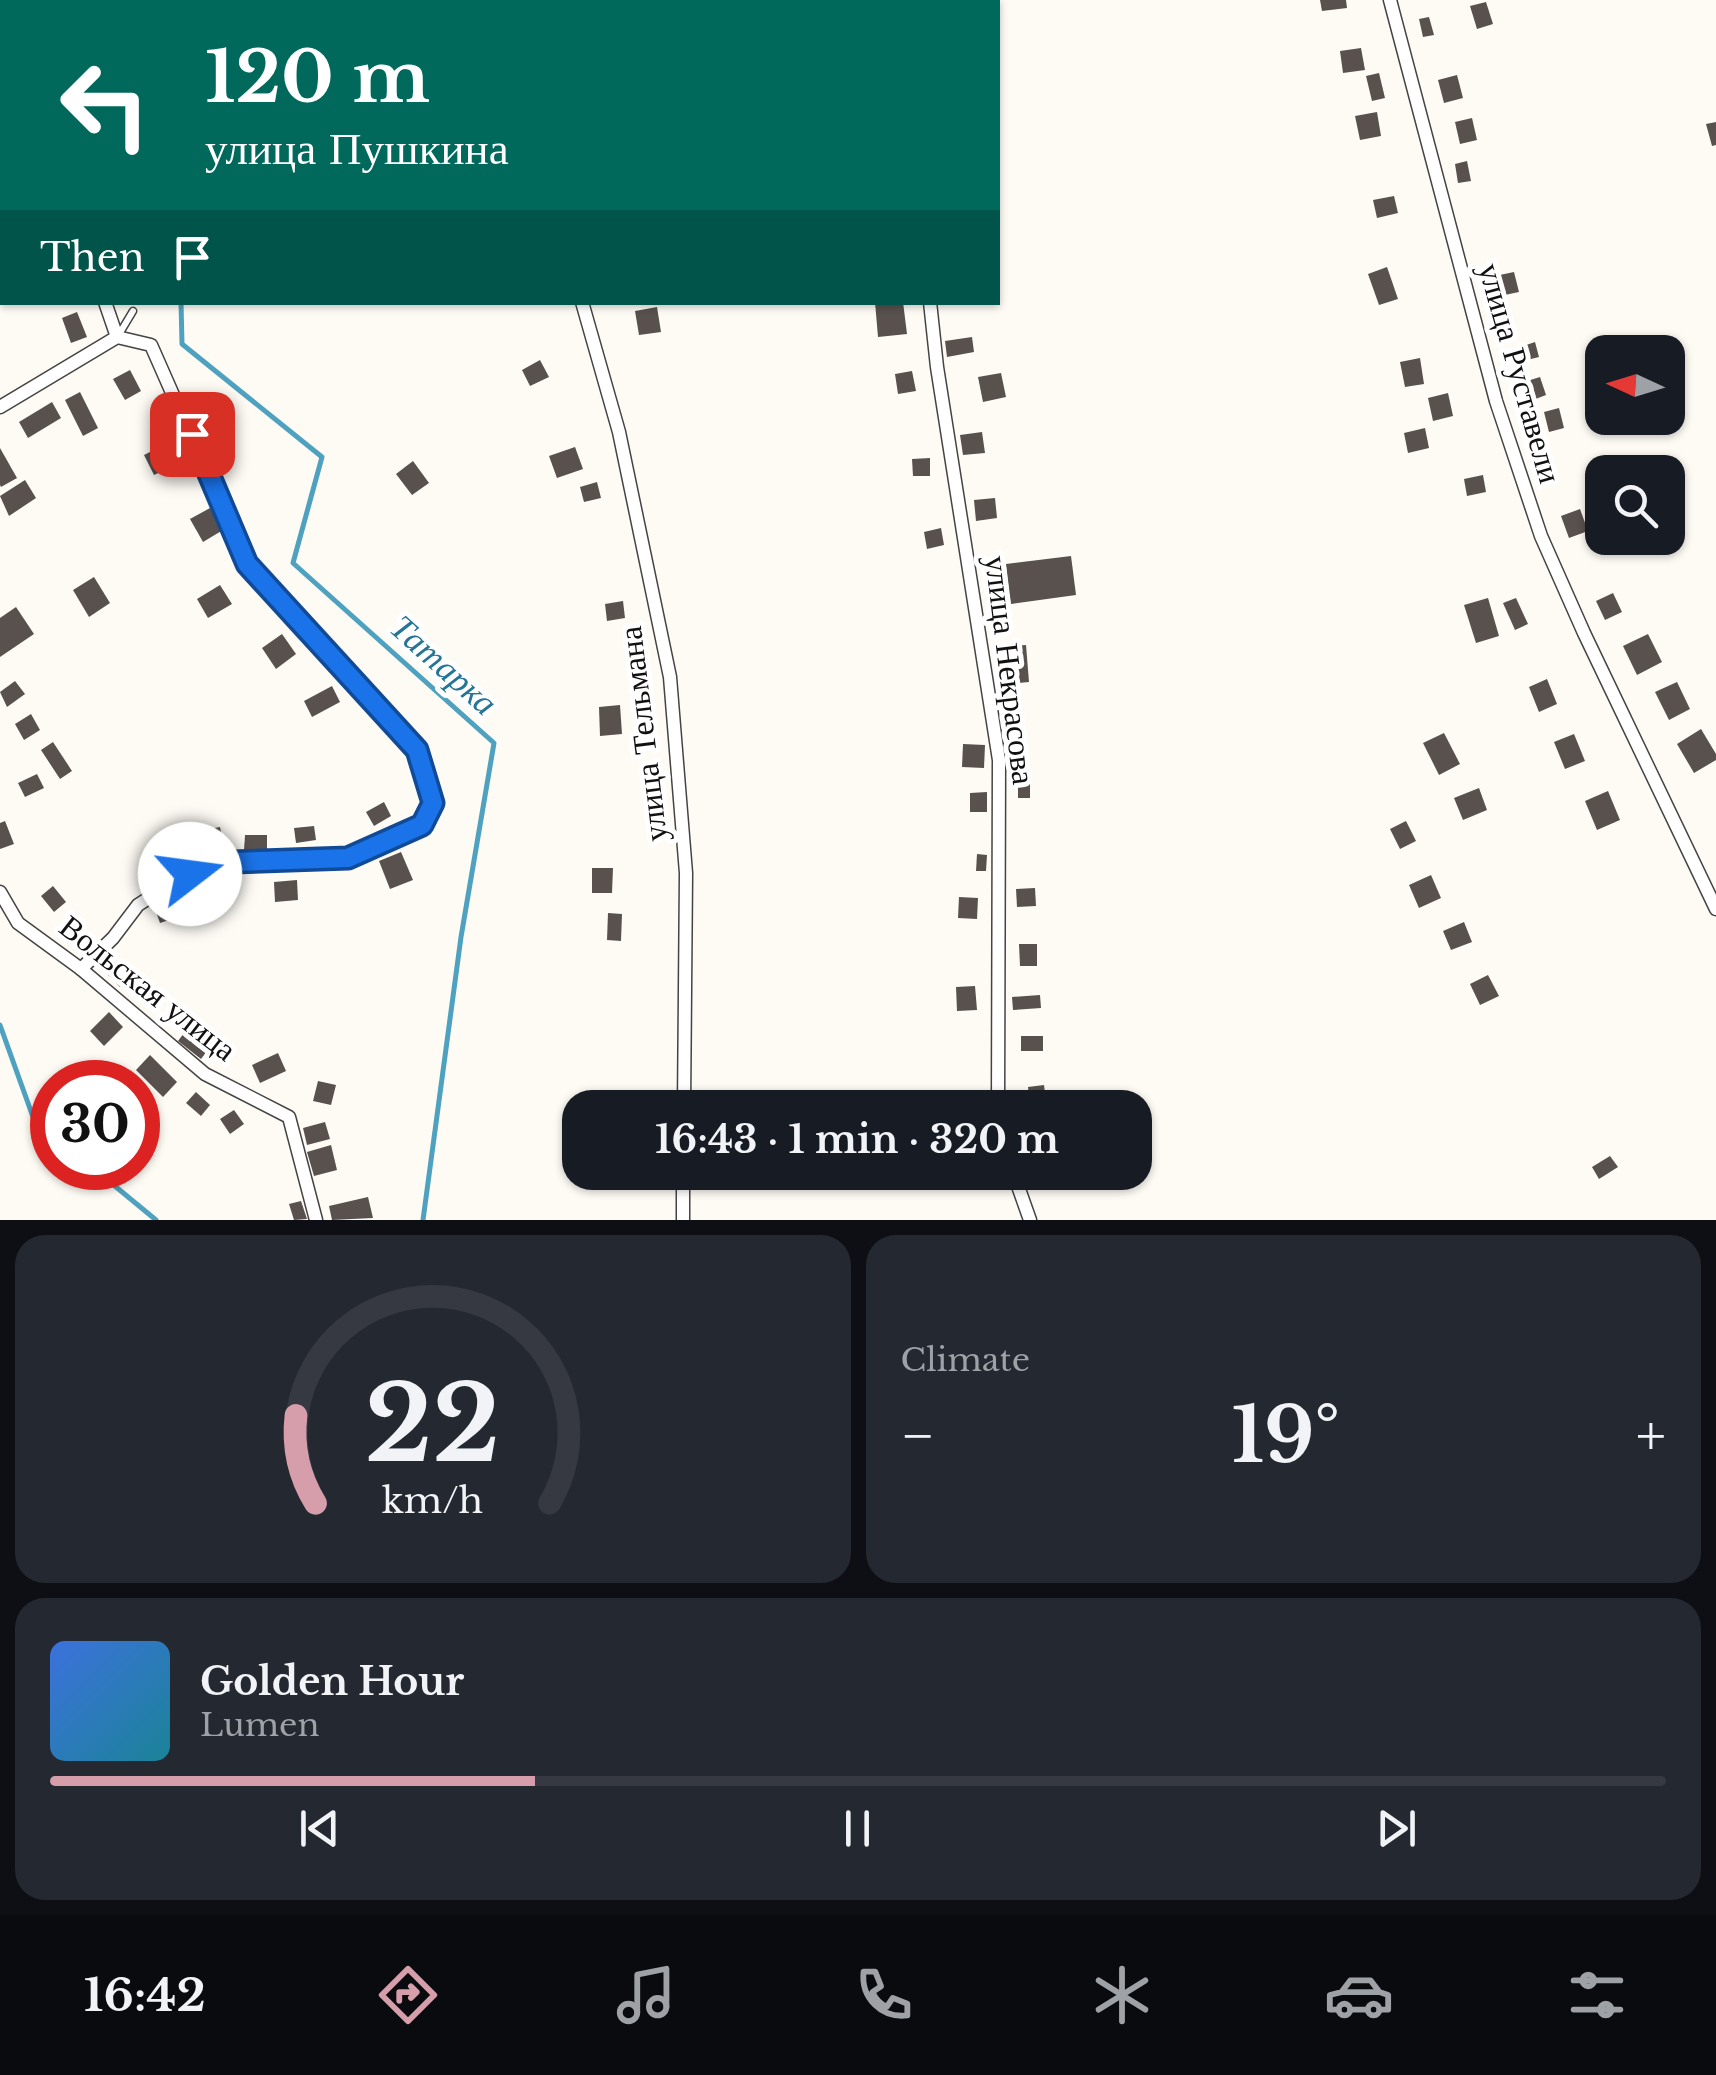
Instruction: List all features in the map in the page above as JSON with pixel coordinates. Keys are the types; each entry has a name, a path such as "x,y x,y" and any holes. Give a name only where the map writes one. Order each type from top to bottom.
{"street":[{"name":"улица Руставели","path":"1390,0 1496,402 1541,536 1716,909"},
{"path":"106,305 118,337"},
{"name":"улица Тельмана","path":"583,305 619,432 670,677 686,873 684,1090"},
{"name":"улица Некрасова","path":"930,305 936,367 999,760 998,1090"},
{"path":"0,407 118,337 151,345 247,564 417,750 433,803 422,825 348,858 232,862 196,871 138,905 114,938 81,969"},
{"name":"Вольская улица","path":"0,892 18,923 81,969 205,1074 289,1117 316,1220"},
{"path":"683,1220 684,1190"},
{"path":"1019,1190 1030,1220"}],"lane":[{"path":"118,337 133,312"}],"building":[{"path":"1320,0 1346,0 1347,8 1322,11"},
{"path":"1486,2 1493,24 1477,29 1470,6"},
{"path":"1429,17 1434,35 1423,37 1419,19"},
{"path":"1361,48 1365,70 1343,73 1340,51"},
{"path":"1379,73 1385,98 1372,101 1366,76"},
{"path":"1457,75 1463,98 1444,103 1438,80"},
{"path":"1377,112 1381,136 1360,140 1355,116"},
{"path":"1472,118 1477,140 1460,144 1455,122"},
{"path":"1716,122 1716,145 1712,146 1706,124"},
{"path":"1467,161 1471,181 1458,183 1455,164"},
{"path":"1394,196 1398,213 1377,218 1373,200"},
{"path":"1387,267 1398,299 1379,305 1368,274"},
{"path":"1514,272 1519,292 1500,296 1495,276"},
{"path":"1509,304 1511,318 1500,320 1497,307"},
{"path":"875,305 903,305 907,334 878,337"},
{"path":"657,307 661,332 639,335 635,311"},
{"path":"77,312 87,337 71,343 62,318"},
{"path":"972,337 974,352 947,357 945,341"},
{"path":"1535,342 1539,357 1519,362 1515,349"},
{"path":"1420,358 1424,384 1405,387 1400,362"},
{"path":"540,360 549,377 530,386 522,370"},
{"path":"130,370 141,391 125,400 113,379"},
{"path":"912,371 916,391 898,394 895,374"},
{"path":"1001,373 1006,397 983,402 978,377"},
{"path":"1540,377 1546,395 1533,400 1527,381"},
{"path":"80,392 98,428 83,436 65,400"},
{"path":"1448,393 1453,416 1433,421 1428,398"},
{"path":"52,402 61,418 28,438 19,422"},
{"path":"1559,408 1564,428 1549,432 1544,412"},
{"path":"226,414 235,431 216,442 207,425"},
{"path":"1425,428 1429,448 1408,453 1404,433"},
{"path":"982,432 985,453 963,455 960,435"},
{"path":"172,441 182,462 154,475 144,455"},
{"path":"575,447 583,469 557,478 549,456"},
{"path":"0,448 17,478 1,487 0,485"},
{"path":"930,458 930,476 913,476 912,459"},
{"path":"413,461 429,483 412,495 396,474"},
{"path":"1483,475 1486,492 1467,496 1464,479"},
{"path":"25,480 36,498 9,516 0,496"},
{"path":"597,482 601,498 584,502 580,487"},
{"path":"995,498 997,518 976,521 974,500"},
{"path":"210,508 223,530 203,542 190,519"},
{"path":"1580,509 1585,532 1569,538 1561,516"},
{"path":"941,528 944,545 927,549 924,532"},
{"path":"1071,556 1076,595 1011,604 1006,564"},
{"path":"94,577 110,603 89,617 73,590"},
{"path":"220,585 232,604 208,618 197,599"},
{"path":"1613,593 1622,612 1605,620 1596,601"},
{"path":"1488,598 1499,636 1476,643 1464,605"},
{"path":"1516,598 1528,624 1515,630 1503,603"},
{"path":"623,601 625,618 607,621 605,604"},
{"path":"16,607 34,634 0,657 0,618"},
{"path":"282,634 296,654 276,669 262,648"},
{"path":"1648,634 1662,662 1637,675 1623,646"},
{"path":"1026,645 1029,682 1006,684 1002,647"},
{"path":"1547,679 1557,704 1539,712 1529,687"},
{"path":"15,681 25,694 7,707 0,692"},
{"path":"1677,682 1690,709 1669,720 1655,692"},
{"path":"332,686 340,702 312,717 304,701"},
{"path":"620,705 622,734 600,736 599,707"},
{"path":"31,714 40,730 24,740 15,724"},
{"path":"1701,729 1716,760 1694,773 1677,744"},
{"path":"1444,733 1460,764 1439,775 1423,743"},
{"path":"1574,734 1585,761 1565,769 1554,742"},
{"path":"53,742 72,771 60,779 41,750"},
{"path":"963,744 985,745 984,768 962,767"},
{"path":"1027,745 1029,765 1017,766 1016,746"},
{"path":"37,774 44,788 25,797 18,783"},
{"path":"1018,783 1030,783 1030,798 1018,798"},
{"path":"1479,788 1487,810 1463,820 1454,798"},
{"path":"1608,791 1620,820 1597,830 1585,801"},
{"path":"987,792 987,812 970,812 970,793"},
{"path":"384,802 391,816 374,826 366,812"},
{"path":"5,821 14,844 0,849 0,823"},
{"path":"1406,821 1416,841 1400,849 1390,829"},
{"path":"314,826 316,840 296,843 294,828"},
{"path":"220,827 224,849 207,851 204,830"},
{"path":"245,835 267,835 267,851 244,850"},
{"path":"180,842 188,859 165,870 157,853"},
{"path":"401,852 413,880 390,889 379,861"},
{"path":"977,854 987,855 986,871 976,871"},
{"path":"592,868 613,868 612,893 592,893"},
{"path":"1431,875 1441,898 1419,908 1409,885"},
{"path":"231,876 234,892 219,895 216,878"},
{"path":"204,878 208,893 184,900 180,885"},
{"path":"297,880 298,900 275,902 274,882"},
{"path":"53,886 66,902 54,912 41,896"},
{"path":"1035,888 1036,906 1017,907 1016,889"},
{"path":"959,897 978,898 977,919 958,918"},
{"path":"171,899 178,917 160,923 154,906"},
{"path":"608,913 622,914 621,941 607,940"},
{"path":"1464,922 1472,942 1451,950 1443,931"},
{"path":"1019,944 1037,944 1037,966 1020,966"},
{"path":"112,956 132,975 120,987 101,968"},
{"path":"1488,975 1499,996 1480,1005 1470,984"},
{"path":"975,986 977,1010 957,1011 956,987"},
{"path":"1040,995 1041,1008 1013,1010 1012,997"},
{"path":"109,1012 123,1027 104,1046 90,1031"},
{"path":"190,1025 214,1042 201,1059 178,1041"},
{"path":"1021,1036 1043,1036 1043,1051 1021,1051"},
{"path":"278,1053 286,1071 260,1083 252,1065"},
{"path":"160,1065 177,1082 163,1097 160,1094"},
{"path":"318,1081 336,1085 331,1105 313,1101"},
{"path":"1044,1085 1045,1090 1028,1090"},
{"path":"196,1092 210,1105 201,1116 186,1103"},
{"path":"234,1110 244,1124 230,1134 220,1119"},
{"path":"325,1122 330,1139 307,1145 303,1128"},
{"path":"331,1145 337,1170 314,1176 307,1152"},
{"path":"1610,1156 1618,1167 1599,1179 1592,1167"},
{"path":"368,1197 373,1218 332,1220 329,1206"},
{"path":"301,1201 307,1219 294,1220 289,1204"}],"waterway":[{"name":"Татарка","path":"181,305 182,344 322,457 293,563 494,743 461,937 423,1220"},
{"path":"0,1025 30,1109"},
{"path":"120,1190 156,1220"}],"route":[{"path":"190,874 232,862 348,858 422,825 433,803 417,750 247,564 192,434"}]}
